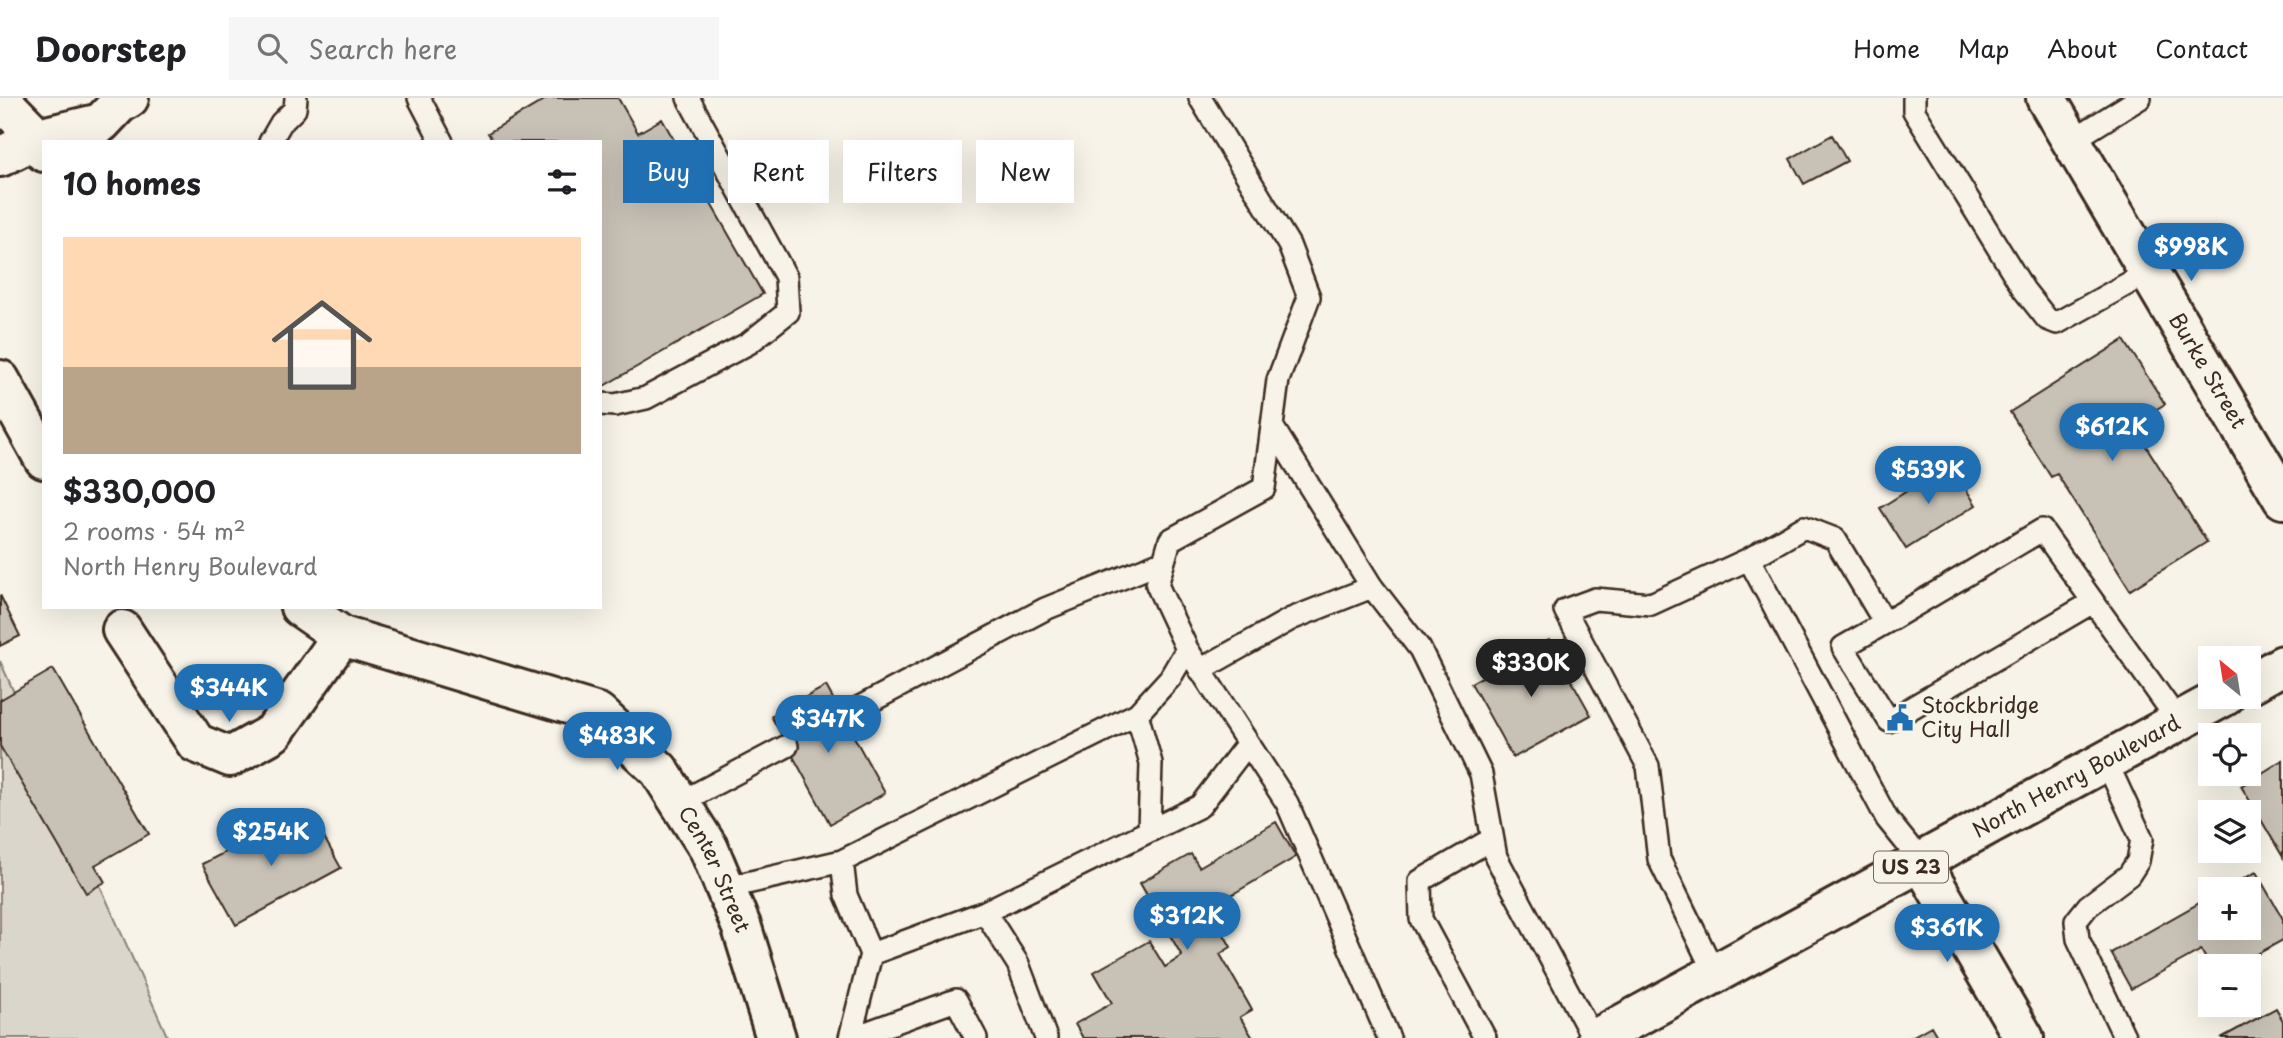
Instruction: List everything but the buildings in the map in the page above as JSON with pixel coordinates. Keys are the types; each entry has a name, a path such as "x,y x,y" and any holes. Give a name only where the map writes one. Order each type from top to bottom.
{"main road":[{"path":"54,140 101,122 129,98"},
{"name":"Burke Street","path":"2046,98 2150,272 2277,474"},
{"path":"0,99 41,145 0,157"},
{"path":"0,380 42,455"},
{"name":"Center Street","path":"303,609 342,636 598,713 659,770 709,849 741,928 776,1038"},
{"path":"122,630 196,743 230,757 273,733 342,636"},
{"path":"2261,677 2283,665"},
{"name":"North Henry Boulevard","path":"1595,1038 2202,709"},
{"path":"1922,861 2024,1038"}],"lane":[{"path":"271,140 281,123 295,109 296,98"},
{"path":"419,98 441,140"},
{"path":"602,404 615,405 646,398 748,343 788,312 786,277 688,98"},
{"path":"1200,98 1290,245 1309,297 1278,380 1264,488 1170,540 1157,585 1186,649 1287,803 1390,1038"},
{"path":"1914,98 1914,111 2024,290 2047,319 2057,323 2150,272"},
{"path":"2071,141 2140,98"},
{"path":"1272,426 1372,587 1420,649 1481,774 1496,857 1595,1038"},
{"path":"1715,974 1659,859 1648,766 1565,610 1595,599 1651,604 1749,559 1804,527 1835,539 1885,623"},
{"path":"2093,602 1889,721 1843,647 2042,530 2179,722"},
{"path":"1749,559 1887,819 1922,861"},
{"path":"843,716 1045,609 1164,561"},
{"path":"1200,670 1291,618 1372,587"},
{"path":"725,888 842,861 1137,714 1170,678 1186,649"},
{"path":"1137,714 1150,763 1149,831"},
{"path":"872,954 985,912 1200,806 1248,743"},
{"path":"679,803 787,747"},
{"path":"2106,761 2142,839 2138,861 2129,875 2088,906 2076,920 2077,939 2125,1038"},
{"path":"1485,1038 1421,919 1420,881 1492,839"},
{"path":"842,861 846,895 872,954 851,1038"},
{"path":"985,912 1018,964 1046,1038"},
{"path":"851,1038 956,1000 976,1038"}],"shaded area":[{"path":"0,661 168,1038 0,1038"}],"place":[{"name":"Stockbridge City Hall","path":"1900,718"}]}
